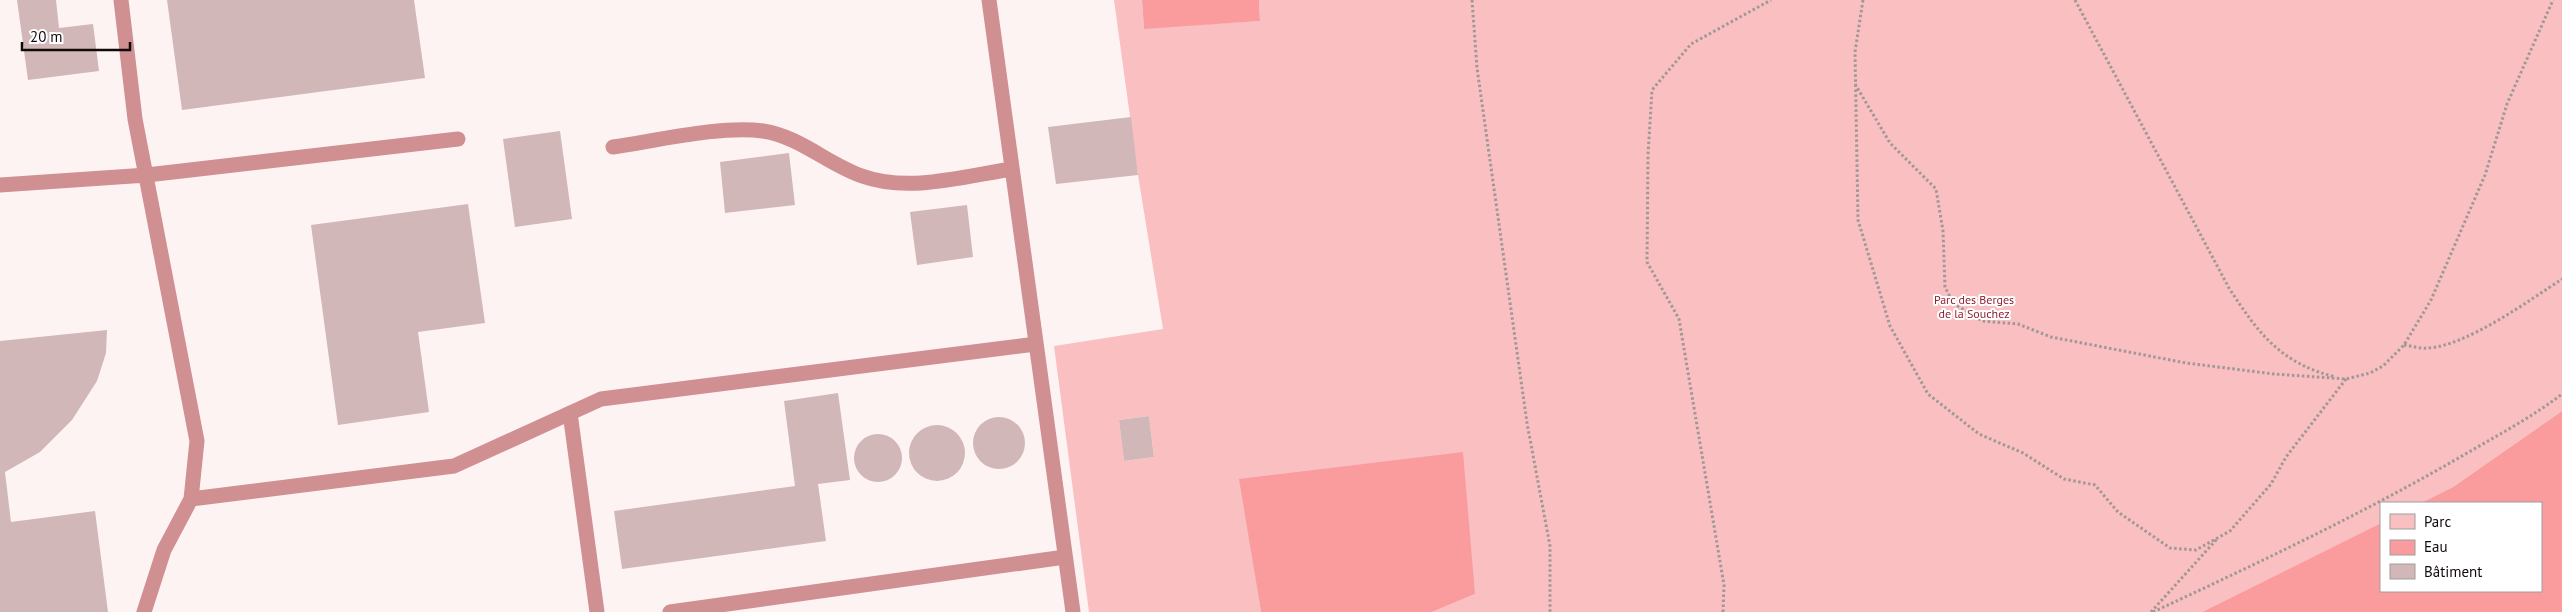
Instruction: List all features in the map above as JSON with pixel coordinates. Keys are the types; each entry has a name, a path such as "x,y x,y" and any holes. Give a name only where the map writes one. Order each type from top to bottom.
{"lane":[{"path":"121,0 135,119 197,441 191,499 164,550 144,612"},
{"path":"989,0 1073,612"},
{"path":"613,147 728,131 762,131 794,139 862,176 891,184 916,183 1012,169"},
{"path":"0,185 147,175 458,138"},
{"path":"191,499 454,466 601,399 1036,344"},
{"path":"570,413 597,612"},
{"path":"670,612 1066,557"}],"path":[{"path":"1472,0 1477,68 1523,394 1550,546 1550,612"},
{"path":"1723,612 1724,584 1679,319 1647,262 1648,155 1652,90 1691,44 1771,0"},
{"path":"1863,0 1854,52 1858,220 1890,326 1928,394 1979,434 2023,453 2064,480 2095,485 2118,512 2170,548 2196,550 2230,531 2271,484 2286,457 2346,379"},
{"path":"2075,0 2229,288 2252,325 2272,346 2300,366 2346,379"},
{"path":"1855,84 1890,144 1936,189 1943,231 1945,286 1953,303 1982,321 2018,324 2051,338 2186,363 2274,374 2346,379 2370,373 2383,366 2404,345 2431,300 2484,175 2507,104 2553,0"},
{"path":"2404,345 2426,349 2456,340 2488,326 2562,279"},
{"path":"2380,502 2542,409 2562,394"},
{"path":"2152,612 2316,536 2380,502"},
{"path":"2152,612 2219,537"}],"green space":[{"name":"Parc des Berges de la Souchez","path":"1114,0 1142,0 1144,28 1260,21 1259,0 2562,0 2562,411 2453,487 2423,502 2380,502 2380,523 2202,612 1432,612 1475,594 1240,479 1261,612 1089,612 1054,346 1163,329 1138,175","holes":["1149,416 1154,457 1124,461 1119,420"]}],"water":[{"path":"1142,0 1259,0 1260,21 1144,29"},
{"path":"2562,411 2562,612 2202,612 2380,523 2380,592 2542,592 2542,502 2423,502 2453,487"},
{"path":"1463,452 1475,594 1432,612 1261,612 1239,479"}],"building":[{"path":"17,0 56,0 59,28 93,24 99,71 28,80"},
{"path":"167,0 414,0 425,78 182,110"},
{"path":"1131,117 1138,175 1056,184 1048,127"},
{"path":"560,131 572,219 515,227 503,139"},
{"path":"789,153 795,205 725,213 720,162"},
{"path":"468,204 485,323 418,332 429,412 338,425 311,225"},
{"path":"967,205 973,257 917,265 910,212"},
{"path":"107,330 106,353 97,381 72,420 40,452 5,472 11,522 95,511 108,612 0,612 0,341"},
{"path":"838,393 850,480 818,484 826,541 622,569 614,511 795,486 784,401"},
{"path":"1149,416 1154,457 1124,461 1119,420"},
{"path":"994,417 1004,417 1018,424 1025,438 1025,448 1018,462 1004,469 994,469 984,465 977,458 973,448 973,438 977,428 984,421"},
{"path":"937,425 948,427 957,433 963,442 965,453 963,464 957,473 948,479 937,481 926,479 917,473 911,464 909,453 911,442 917,433 926,427"},
{"path":"873,434 883,434 895,441 902,453 902,463 895,475 883,482 873,482 865,478 858,471 854,463 854,453 858,445 865,438"}]}
